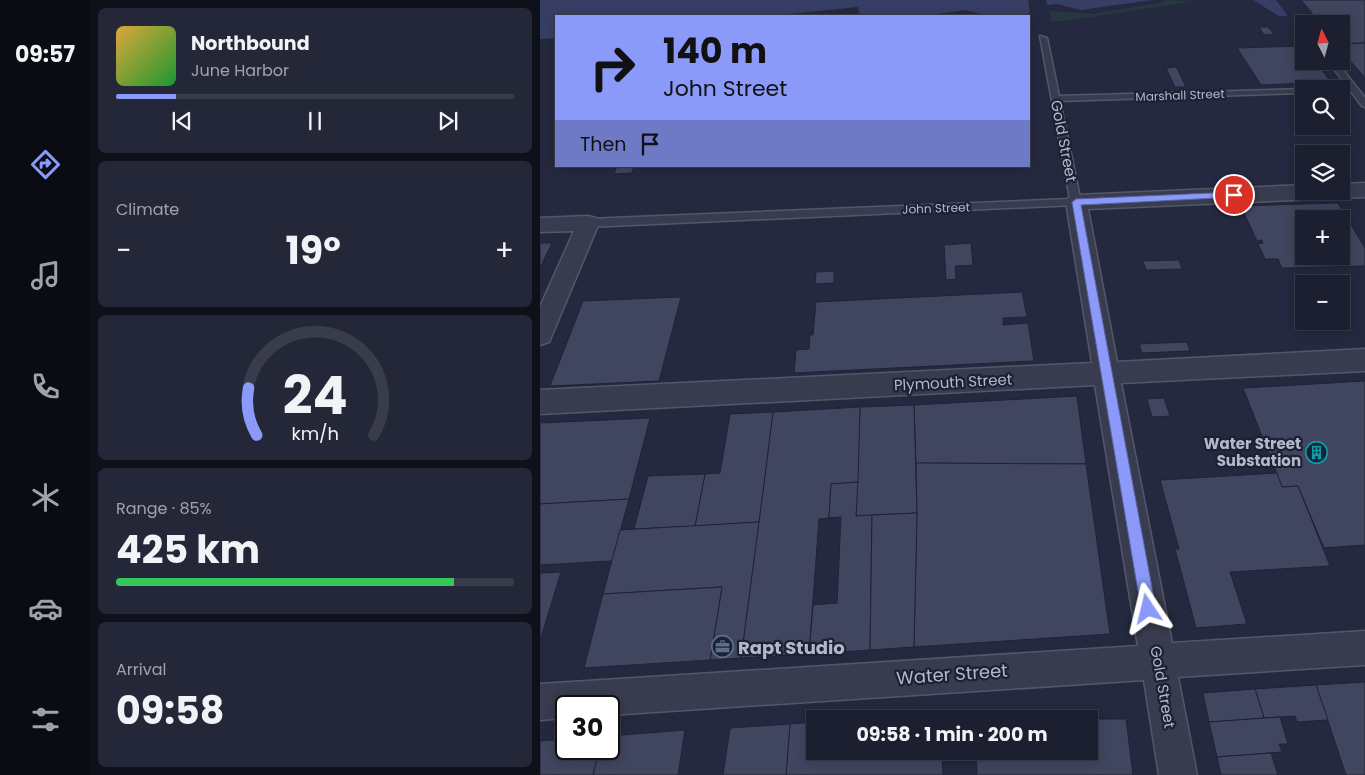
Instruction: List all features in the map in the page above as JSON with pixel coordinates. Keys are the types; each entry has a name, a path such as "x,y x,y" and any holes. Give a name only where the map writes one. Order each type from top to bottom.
{"street":[{"path":"1350,191 1365,190"},
{"name":"John Street","path":"1076,202 1295,193"},
{"name":"Gold Street","path":"1076,202 1178,775"},
{"name":"John Street","path":"540,225 588,223"},
{"path":"540,335 588,223"},
{"name":"Plymouth Street","path":"540,402 1365,360"},
{"name":"Water Street","path":"540,702 1158,660 1365,648"}],"lane":[{"name":"Gold Street","path":"1043,38 1076,202"},
{"path":"1339,70 1365,104"},
{"path":"1350,89 1365,89"},
{"name":"Marshall Street","path":"1056,99 1295,91"},
{"name":"John Street","path":"588,223 1076,202"}],"shaded area":[{"path":"1167,0 1195,1 1064,21 1051,21 1049,11 1093,14"}],"water":[{"path":"540,0 1028,0 1030,13 1023,15 983,15 966,10 930,15 860,15 858,7 780,15 555,15 555,38 540,39"},
{"path":"1046,0 1152,0 1081,10 1057,4 1047,5"},
{"path":"1253,0 1276,0 1288,16 1279,16"}],"building":[{"path":"1301,0 1365,0 1365,43 1350,44 1350,15 1314,15"},
{"path":"1259,27 1268,27 1274,34 1264,35"},
{"path":"1365,43 1365,78 1350,60 1350,44"},
{"path":"1295,46 1295,70 1322,70 1329,80 1295,80 1295,84 1261,85 1237,48"},
{"path":"1176,67 1186,87 1175,87 1166,68"},
{"path":"617,167 634,167 632,173 614,174"},
{"path":"1338,203 1342,210 1295,210 1295,265 1350,265 1350,223 1365,248 1365,266 1282,268 1278,259 1265,259 1258,244 1263,243 1262,240 1257,241 1243,211 1240,211 1238,206"},
{"path":"540,243 552,243 540,268"},
{"path":"971,243 973,265 955,266 956,279 946,280 944,245"},
{"path":"1179,260 1182,269 1146,270 1143,261"},
{"path":"834,271 834,283 815,284 816,272"},
{"path":"1022,292 1027,317 1003,318 1003,325 1028,323 1034,361 794,373 796,350 809,349 810,335 813,335 816,302"},
{"path":"681,297 659,381 550,386 583,301"},
{"path":"1187,342 1190,351 1142,353 1139,344"},
{"name":"Water Street Substation","path":"1365,381 1365,545 1324,548 1298,486 1282,487 1243,388"},
{"path":"1077,396 1086,464 916,463 914,405"},
{"path":"1164,398 1170,416 1152,417 1147,399"},
{"path":"914,405 917,513 856,516 860,407"},
{"path":"860,407 858,482 831,484 829,518 819,519 809,654 741,658 773,412"},
{"path":"773,412 759,522 695,526 705,474 720,473 730,414"},
{"path":"650,418 629,499 540,504 540,423"},
{"path":"916,463 1086,464 1110,634 914,647 917,513"},
{"path":"1277,473 1282,487 1298,486 1330,566 1230,572 1247,624 1196,628 1175,549 1179,549 1160,480"},
{"path":"705,474 695,526 634,529 648,476"},
{"path":"858,482 856,516 872,515 870,650 809,654 813,605 837,603 841,517 829,518 831,484"},
{"path":"629,499 612,561 540,565 540,504"},
{"path":"917,513 914,647 870,650 872,515"},
{"path":"759,522 741,658 710,660 722,587 603,594 620,530"},
{"path":"561,572 540,641 540,573"},
{"path":"722,587 710,660 584,668 603,594"},
{"path":"1365,682 1365,775 1346,775 1316,685"},
{"path":"1316,685 1328,720 1297,722 1295,716 1264,718 1255,689"},
{"path":"1255,689 1264,718 1209,722 1203,693"},
{"path":"1280,717 1288,744 1279,744 1282,752 1217,757 1209,722"},
{"path":"1098,719 1126,719 1133,775 977,775 976,760 1098,760"},
{"path":"806,723 806,760 942,760 943,775 786,775 790,724"},
{"path":"790,724 786,775 723,775 730,728"},
{"path":"685,730 678,775 593,775 596,760 620,760 620,735"},
{"path":"555,740 555,760 596,760 593,775 540,775 540,741"},
{"path":"1271,753 1278,775 1221,775 1217,757"}],"place":[{"name":"Water Street Substation","path":"1317,452"},
{"name":"Rapt Studio","path":"722,647"}],"route":[{"path":"1148,609 1076,202 1234,195"}]}
